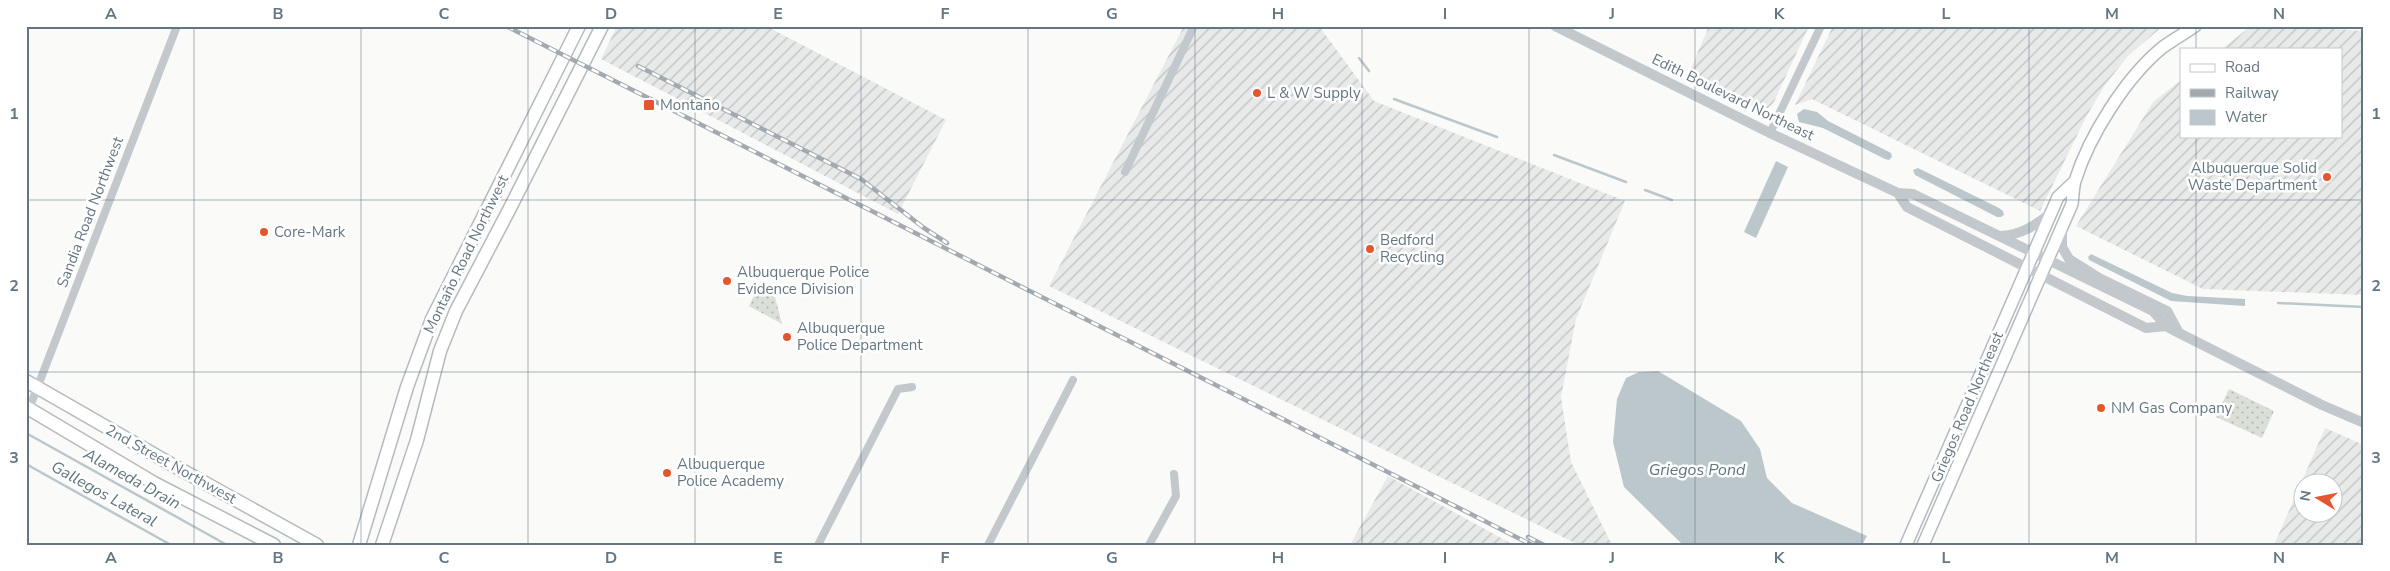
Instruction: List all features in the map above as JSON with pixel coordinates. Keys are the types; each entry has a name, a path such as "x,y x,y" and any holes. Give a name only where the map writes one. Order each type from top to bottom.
{"main road":[{"name":"Montaño Road Northwest","path":"359,545 407,387 432,319 579,26"},
{"name":"Montaño Road Northwest","path":"382,545 417,440 437,364 450,325 472,276 510,210 602,26"},
{"path":"2074,182 2112,106 2135,74 2163,47 2195,26"},
{"name":"Griegos Road Northeast","path":"1906,545 2050,214 2058,197 2074,182"},
{"name":"Griegos Road Northeast","path":"1923,545 2062,229 2072,204 2074,182"},
{"name":"2nd Street Northwest","path":"32,385 169,464 317,545"},
{"name":"2nd Street Northwest","path":"28,408 154,483 274,545"}],"street":[{"name":"Sandia Road Northwest","path":"28,408 32,385 178,26"},
{"path":"1125,172 1194,26"},
{"name":"Edith Boulevard Northeast","path":"1555,26 1770,133 1898,193 1913,194 2048,260 2152,312 2166,326 2179,334 2322,405 2364,423"},
{"path":"1770,133 1821,26"},
{"name":"Edith Boulevard Northeast","path":"1898,193 1907,207 2041,277 2146,328 2166,326"},
{"path":"1999,236 2012,236 2026,231 2050,214"},
{"path":"2062,229 2062,246 2068,259 2099,278 2167,311 2179,334"},
{"path":"988,545 1073,380"},
{"path":"818,545 898,389 912,387"},
{"path":"1150,545 1176,496 1174,474"}],"shaded area":[{"path":"617,26 766,26 946,120 898,214 601,59"},
{"path":"1184,26 1319,26 1374,101 1625,201 1576,319 1561,397 1571,462 1612,545 1579,545 1049,286"},
{"path":"1709,26 1809,26 1774,102 1768,108 1758,108 1689,73"},
{"path":"1833,26 2163,26 2128,56 2105,85 2086,117 2040,211 1812,99 1795,105"},
{"path":"2251,26 2290,26 2364,31 2364,295 2203,289 2076,226 2153,102 2180,81 2180,138 2342,138 2342,48 2223,48"},
{"path":"757,290 775,297 782,324 749,306"},
{"path":"2229,389 2274,411 2262,438 2216,417"},
{"path":"2325,428 2364,445 2364,545 2274,545 2292,504 2292,524 2342,524 2342,474 2305,474"},
{"path":"1388,476 1514,545 1350,545"}],"water":[{"path":"1804,109 1817,112 1828,121 1891,153 1892,157 1889,160 1885,159 1823,128 1799,122 1797,114"},
{"path":"1776,161 1788,167 1756,238 1744,232"},
{"path":"1918,168 1999,208 2003,211 2004,215 1997,217 1915,175 1913,170"},
{"path":"2091,254 2172,293 2187,296 2245,299 2245,306 2171,301 2089,260 2088,257"},
{"name":"Griegos Pond","path":"1658,371 1741,421 1760,449 1767,478 1792,503 1867,536 1862,545 1683,545 1624,487 1613,442 1617,399 1626,378 1639,372"}],"waterway":[{"path":"1359,58 1369,71"},
{"path":"1394,99 1497,137"},
{"path":"1554,155 1626,182"},
{"path":"1645,190 1672,200"},
{"path":"2278,303 2364,307"},
{"name":"Alameda Drain","path":"26,433 227,545"},
{"name":"Gallegos Lateral","path":"26,464 171,545"}],"railway":[{"path":"506,26 1532,545"},
{"path":"638,66 861,179 924,228 947,243"},
{"path":"1528,537 1544,545"}],"place":[{"name":"L & W Supply","path":"1257,93"},
{"name":"Montaño","path":"649,105"},
{"name":"Albuquerque Solid Waste Department","path":"2327,177"},
{"name":"Core-Mark","path":"264,232"},
{"name":"Bedford Recycling","path":"1370,249"},
{"name":"Albuquerque Police Evidence Division","path":"727,281"},
{"name":"Albuquerque Police Department","path":"787,337"},
{"name":"NM Gas Company","path":"2101,408"},
{"name":"Albuquerque Police Academy","path":"667,473"}]}
